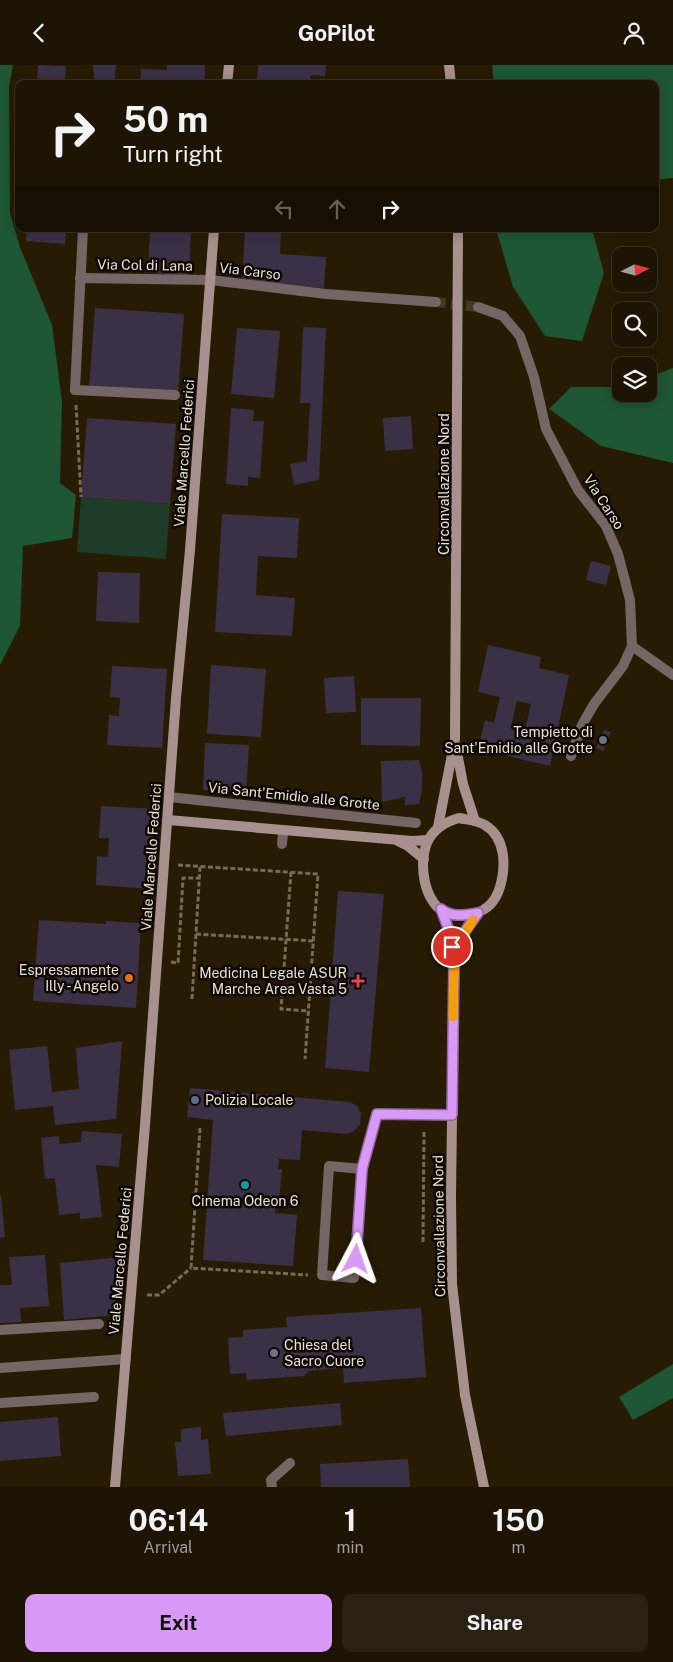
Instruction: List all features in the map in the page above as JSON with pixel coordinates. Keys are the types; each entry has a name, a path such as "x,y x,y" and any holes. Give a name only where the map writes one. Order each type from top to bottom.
{"main road":[{"path":"227,80 229,65"},
{"path":"449,65 451,80"},
{"name":"Viale Marcello Federici","path":"115,1487 176,698 192,531 214,232"},
{"name":"Circonvallazione Nord","path":"458,232 454,739 438,827 428,840 423,875 426,887 435,904 441,909 450,933 454,961 452,1284 465,1395 484,1487"},
{"name":"Circonvallazione Nord","path":"454,739 463,784 475,821 492,831 498,840 504,860 504,870 493,903 478,913 463,934 454,961"},
{"path":"438,827 445,822 459,818 475,821"},
{"path":"168,820 256,827 286,836 428,840"},
{"path":"393,839 424,859"},
{"path":"441,909 447,914 478,913"}],"street":[{"name":"Via Col di Lana","path":"75,390 83,232"},
{"name":"Via Col di Lana","path":"80,278 210,280"},
{"name":"Via Carso","path":"210,280 326,294 436,302"},
{"name":"Via Carso","path":"478,307 503,317 520,336 534,377 546,429 578,490 606,526 618,554 630,600 632,646 623,665 594,704 582,725 571,756"},
{"path":"75,390 175,395"},
{"path":"632,646 673,675"},
{"name":"Via Sant'Emidio alle Grotte","path":"169,797 416,823"},
{"path":"362,1169 330,1166 322,1275 354,1278 362,1169 377,1114 452,1115"},
{"path":"0,1330 99,1324"},
{"path":"0,1368 126,1359"},
{"path":"0,1403 94,1397"},
{"path":"272,1487 271,1480 290,1463"}],"path":[{"path":"75,390 81,497"},
{"path":"176,865 318,874 305,1059"},
{"path":"192,999 200,867"},
{"path":"291,872 281,1009 309,1011"},
{"path":"157,961 178,963 183,877 200,878"},
{"path":"196,934 314,941"},
{"path":"424,1115 424,1242"},
{"path":"191,1268 200,1128"},
{"path":"159,1295 191,1268 322,1275"}],"green space":[{"path":"0,65 13,65 9,86 10,213 20,247 52,325 62,401 60,483 76,495 72,538 23,546 20,626 0,665"},
{"path":"492,65 673,65 673,178 659,180 659,80 494,80"},
{"path":"497,232 593,232 604,273 582,341 545,336 513,287"},
{"path":"673,368 673,463 601,446 549,409 571,387 612,387 612,402 657,402 657,374"},
{"path":"81,497 170,504 166,559 77,552"},
{"path":"673,1364 673,1398 633,1420 619,1397"}],"building":[{"path":"38,65 66,66 65,80 37,80"},
{"path":"93,65 116,65 114,80 95,80"},
{"path":"167,65 205,65 205,80 141,80 141,69 167,70"},
{"path":"258,65 326,65 325,76 311,75 310,80 257,80"},
{"path":"27,232 66,232 65,244 26,241"},
{"path":"150,232 191,232 189,275 148,273"},
{"path":"245,232 281,232 280,254 326,257 324,288 242,282"},
{"path":"95,308 184,314 178,393 89,387"},
{"path":"303,327 326,328 319,480 294,485 290,464 307,461 310,403 300,403"},
{"path":"237,328 280,331 274,398 231,394"},
{"path":"231,408 254,410 253,421 264,421 260,478 248,477 248,486 226,484"},
{"path":"411,416 413,449 385,451 383,418"},
{"path":"87,418 176,424 170,504 81,497"},
{"path":"222,514 299,518 297,558 258,556 256,595 295,598 292,636 215,632"},
{"path":"591,561 611,566 606,585 586,580"},
{"path":"98,572 140,573 139,623 96,621"},
{"path":"488,645 541,657 539,668 569,675 550,766 478,749 485,720 494,723 500,697 478,692","holes":["517,701 531,704 525,730 511,727"]},
{"path":"211,665 266,669 261,737 207,734"},
{"path":"112,666 167,669 162,748 107,745 109,715 119,716 120,698 110,697"},
{"path":"354,676 356,712 326,713 324,678"},
{"path":"361,698 421,698 420,746 361,745"},
{"name":"Tempietto di Sant'Emidio alle Grotte","path":"604,730 611,732 603,751 596,748"},
{"path":"205,743 249,745 246,792 203,790"},
{"path":"419,760 422,773 422,790 419,804 405,805 405,797 382,802 381,761"},
{"path":"101,806 156,809 151,889 96,885 97,856 108,857 109,838 99,838"},
{"path":"338,891 384,894 369,1072 325,1068"},
{"path":"39,920 106,924 106,921 141,923 136,1008 33,1001"},
{"path":"122,1041 116,1119 55,1125 53,1106 15,1110 9,1050 47,1046 52,1092 79,1089 76,1048"},
{"name":"Cinema Odeon 6","path":"190,1088 350,1102 357,1106 361,1113 360,1125 354,1131 347,1134 302,1130 300,1160 279,1159 278,1169 282,1169 279,1201 276,1201 275,1213 297,1215 293,1266 203,1260 213,1120 187,1117"},
{"path":"82,1131 122,1134 119,1167 96,1165 102,1217 80,1219 80,1213 59,1215 55,1178 45,1179 41,1138 59,1136 60,1144 81,1142"},
{"path":"0,1195 5,1237 0,1238"},
{"path":"45,1255 49,1306 20,1308 21,1322 0,1323 0,1285 12,1285 9,1257"},
{"path":"121,1257 114,1315 64,1320 60,1263"},
{"path":"421,1308 426,1377 344,1383 343,1368 309,1371 304,1376 247,1380 246,1373 230,1374 228,1338 243,1337 243,1330 287,1327 286,1317"},
{"path":"340,1403 342,1425 226,1436 223,1413"},
{"path":"58,1417 61,1456 0,1461 0,1422"},
{"path":"201,1427 201,1440 208,1439 211,1474 178,1476 175,1442 181,1442 181,1429"},
{"path":"408,1459 410,1487 321,1487 320,1464"}],"tunnel":[{"path":"436,302 478,307"}],"slow traffic":[{"path":"453,1017 454,961 463,934 473,920"}],"place":[{"name":"Tempietto di Sant'Emidio alle Grotte","path":"603,740"},
{"name":"Espressamente Illy - Angelo","path":"129,978"},
{"name":"Medicina Legale ASUR Marche Area Vasta 5","path":"358,981"},
{"name":"Polizia Locale","path":"195,1100"},
{"name":"Cinema Odeon 6","path":"245,1185"},
{"name":"Chiesa del Sacro Cuore","path":"274,1353"}],"route":[{"path":"356,1259 362,1169 377,1114 452,1115 454,961 463,934 478,913 447,914 441,909 450,933 452,947"}]}
